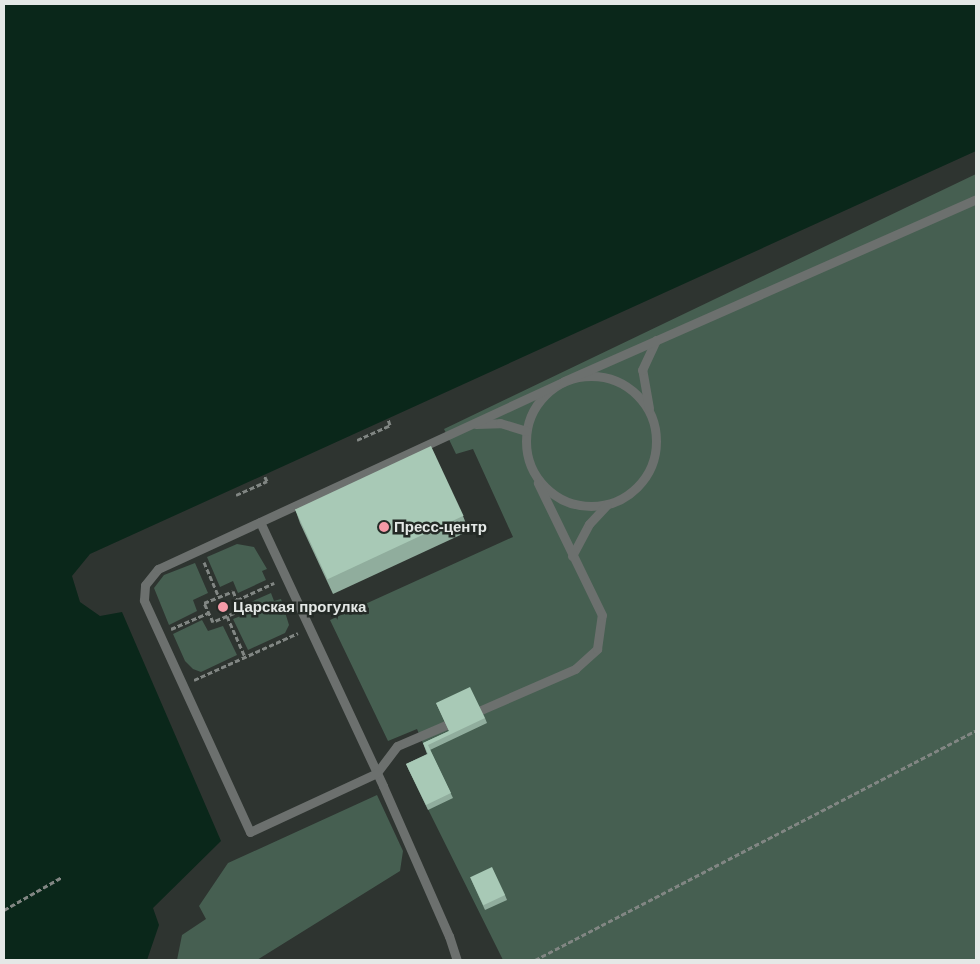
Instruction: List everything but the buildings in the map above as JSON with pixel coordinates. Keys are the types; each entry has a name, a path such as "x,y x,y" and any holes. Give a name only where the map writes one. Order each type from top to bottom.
{"lane":[{"path":"446,725 397,746 377,773 250,832 144,600 145,585 158,569 198,550 564,381 976,199"},
{"path":"572,556 589,524 607,505 633,492 652,464 656,435 649,410 642,370 656,340"},
{"path":"481,710 576,669 597,649 602,615 531,470 525,448 526,430 539,400 564,381 587,376 606,377 624,384 649,410"},
{"path":"471,425 500,423 526,430"},
{"path":"531,470 550,493 572,504 607,505"},
{"path":"260,522 377,773 449,936 457,960"}],"path":[{"path":"357,440 390,425 388,419"},
{"path":"236,495 267,481 264,475"},
{"path":"198,550 218,597"},
{"path":"237,600 286,577"},
{"path":"233,591 237,600 241,610 213,622 204,603 233,591"},
{"path":"159,634 208,612"},
{"path":"227,616 245,657"},
{"path":"182,686 310,628"},
{"path":"535,960 976,730"},
{"path":"4,910 62,877"}],"shaded area":[{"path":"4,4 976,4 976,151 90,554 72,576 80,602 100,616 122,612 221,841 153,908 159,925 147,960 4,960"},
{"path":"976,174 976,960 503,960 408,769 429,758 417,729 388,741 330,620 513,537 473,449 456,454 444,429"},
{"path":"237,544 254,547 267,569 262,571 266,580 238,593 233,581 220,587 207,557"},
{"path":"195,563 208,593 193,600 197,611 169,625 154,588 164,575"},
{"path":"271,593 274,601 281,599 289,625 285,633 248,650 233,619 248,613 244,605"},
{"path":"202,620 208,631 223,626 237,655 201,672 193,669 185,661 173,634"},
{"path":"377,795 403,851 400,871 257,960 177,960 182,935 206,919 199,906 228,863"}],"place":[{"name":"Пресс-центр","path":"384,527"},
{"name":"Царская прогулка","path":"223,607"}]}
